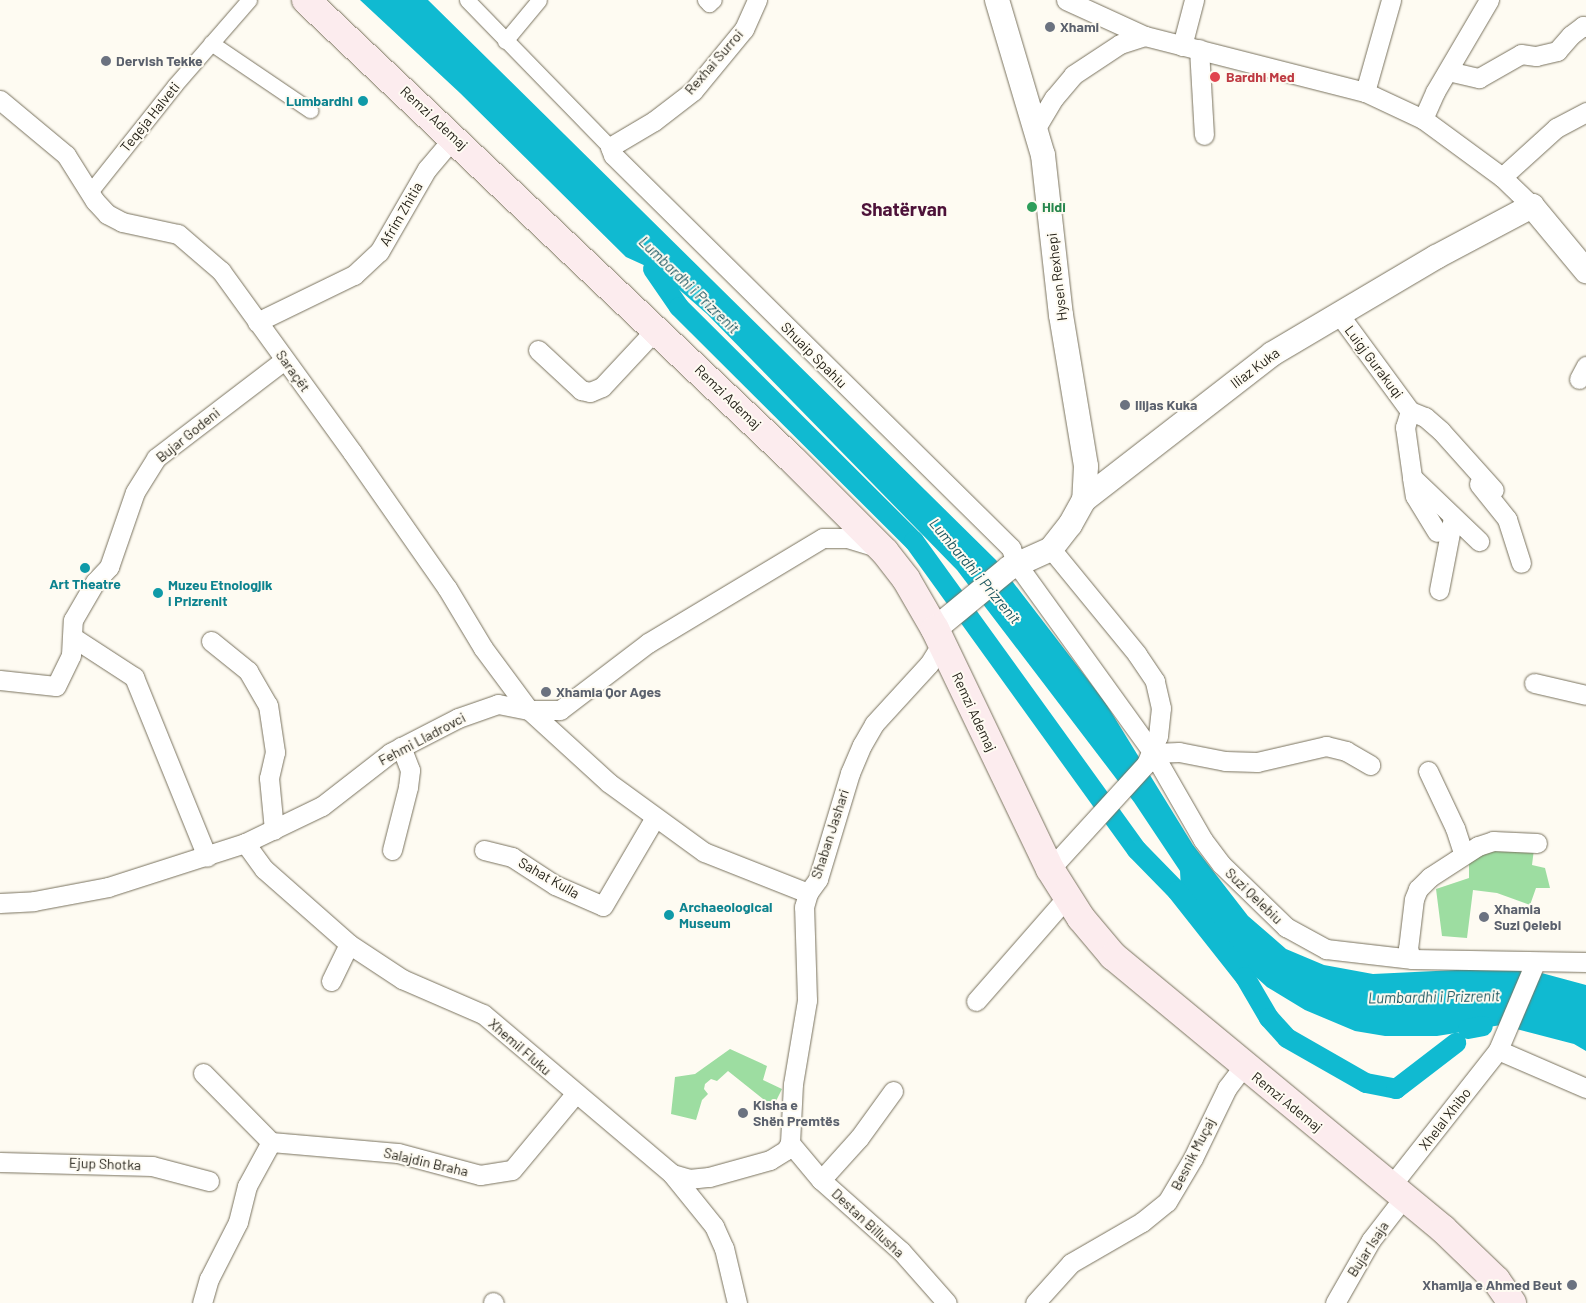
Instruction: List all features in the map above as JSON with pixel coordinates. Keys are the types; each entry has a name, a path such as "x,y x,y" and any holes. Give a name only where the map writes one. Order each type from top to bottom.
{"main road":[{"name":"Remzi Ademaj","path":"306,0 454,137 656,329 885,552 906,578 939,636 1050,869 1067,897 1097,938 1130,973 1398,1192 1476,1259 1512,1303"}],"street":[{"name":"Teqeja Halveti","path":"90,192 211,43 249,0"},
{"path":"467,0 610,147"},
{"path":"505,41 539,0"},
{"path":"705,0 708,4 714,0"},
{"path":"1066,0 1145,36 1365,92 1423,119 1502,177 1532,206 1586,271"},
{"path":"1194,0 1190,48 1204,135"},
{"path":"1365,92 1392,0"},
{"path":"1423,119 1489,0"},
{"name":"Rexhai Surroi","path":"610,147 654,121 693,91 744,29 754,2"},
{"name":"Hysen Rexhepi","path":"1001,4 1016,73 1037,126 1061,315 1086,466 1084,500"},
{"path":"1448,71 1478,78 1521,54 1536,56 1557,51 1571,35 1583,26 1586,28"},
{"path":"1037,126 1054,98 1073,75 1120,44 1145,36"},
{"path":"211,43 310,110"},
{"name":"Saraçët","path":"0,100 66,155 107,214 122,222 160,228 178,234 221,271 352,452 447,588 483,648 529,710"},
{"path":"1502,177 1556,128 1586,112"},
{"name":"Afrim Zhitia","path":"257,322 354,275 379,252 427,170 454,137"},
{"name":"Shuaip Spahiu","path":"610,147 633,175 1011,548 1013,566"},
{"name":"Iliaz Kuka","path":"1013,566 1042,556 1051,549 1070,525 1084,500 1272,354 1338,313 1532,206"},
{"name":"Luigj Gurakuqi","path":"1338,313 1410,411 1425,417 1440,431 1487,483 1481,489 1507,519 1521,563"},
{"path":"538,350 581,390 590,392 602,387 656,329"},
{"name":"Bujar Godeni","path":"0,680 56,686 64,672 74,638 73,620 95,582 109,567 135,492 156,458 284,360"},
{"name":"Luigj Gurakuqi","path":"1410,411 1405,427 1414,496 1437,532"},
{"path":"1412,477 1479,542"},
{"path":"1439,590 1453,517"},
{"name":"Fehmi Lladrovci","path":"0,903 34,901 108,888 245,843 322,806 401,748 482,708 498,704 529,710 560,710 648,643 823,538 847,538 885,552"},
{"path":"1050,869 1103,813 1149,758 1161,708 1155,681 1136,654 1051,549"},
{"path":"939,636 959,612 1013,566"},
{"name":"Suzi Qelebiu","path":"1013,566 1149,758 1221,864 1286,927 1326,949 1412,960 1450,958 1533,970 1580,965"},
{"name":"Shaban Jashari","path":"790,1143 793,1084 807,1000 804,907 808,893 818,879 850,773 862,745 874,724 929,664 939,636"},
{"path":"74,638 134,677 155,722 207,857"},
{"path":"211,641 248,671 268,705 275,752 269,784 274,830"},
{"path":"1534,683 1586,696"},
{"path":"529,710 609,783 654,819 704,852 808,893"},
{"path":"1149,758 1179,752 1225,761 1257,762 1326,746 1346,750 1370,765"},
{"path":"392,850 408,787 410,770 401,748"},
{"path":"1428,771 1452,820 1464,855"},
{"name":"Sahat Kulla","path":"484,850 512,857 555,885 603,906 654,819"},
{"path":"1412,960 1409,935 1418,889 1464,855 1493,841 1537,843"},
{"name":"Xhemil Fluku","path":"245,843 264,869 349,944 402,979 483,1014 575,1094 672,1174 695,1199 717,1231 724,1248 737,1303"},
{"path":"976,1001 1067,897"},
{"path":"332,981 349,944"},
{"name":"Xhelal Xhibo","path":"1398,1192 1501,1045 1533,970"},
{"path":"1501,1045 1586,1088"},
{"name":"Besnik Muçaj","path":"1035,1303 1071,1263 1142,1222 1166,1202 1189,1166 1227,1088 1243,1066"},
{"path":"202,1303 209,1279 238,1222 247,1186 271,1142 203,1073"},
{"path":"821,1180 859,1138 893,1091"},
{"name":"Salajdin Braha","path":"271,1142 398,1153 480,1175 512,1170 575,1094"},
{"path":"672,1174 690,1179 709,1178 770,1160 786,1150 790,1143"},
{"name":"Destan Billusha","path":"790,1143 821,1180 901,1251 942,1302"},
{"name":"Ejup Shotka","path":"0,1162 152,1166 209,1181"},
{"name":"Bujar Isaja","path":"1335,1303 1398,1192"}],"green space":[{"path":"1499,846 1534,849 1532,865 1545,868 1550,888 1536,888 1530,905 1497,893 1473,890 1467,938 1442,936 1436,889 1469,878 1469,859"},
{"path":"730,1049 767,1066 763,1080 782,1089 773,1107 728,1071 717,1081 711,1079 705,1084 704,1089 708,1094 702,1100 696,1120 671,1114 675,1077 695,1074"}],"water":[{"name":"Lumbardhi i Prizrenit","path":"360,0 428,0 996,560 1105,702 1193,845 1248,916 1286,949 1324,965 1373,974 1519,967 1586,985 1586,1051 1574,1044 1501,1025 1483,1028 1482,1023 1465,1025 1462,1032 1437,1036 1385,1036 1355,1031 1305,1010 1267,987 1234,957 1181,889 1180,871 1134,802 957,570 707,314 659,272 626,257 460,93"}],"waterway":[{"name":"Lumbardhi i Prizrenit","path":"653,269 679,307 914,541 1137,850 1177,891 1245,977 1269,1018 1287,1038 1366,1083 1396,1089 1456,1043"},
{"path":"1468,1029 1483,1026"}],"place":[{"name":"Xhami","path":"1050,27"},
{"name":"Dervish Tekke","path":"106,61"},
{"name":"Bardhi Med","path":"1215,77"},
{"name":"Lumbardhi","path":"363,101"},
{"name":"Hidi","path":"1032,207"},
{"name":"Ilijas Kuka","path":"1125,405"},
{"name":"Art Theatre","path":"85,568"},
{"name":"Muzeu Etnologjik i Prizrenit","path":"158,593"},
{"name":"Xhamia Qor Ages","path":"546,692"},
{"name":"Archaeological Museum","path":"669,915"},
{"name":"Xhamia Suzi Qelebi","path":"1484,917"},
{"name":"Kisha e Shën Premtës","path":"743,1113"},
{"name":"Xhamija e Ahmed Beut","path":"1572,1285"}],"district":[{"name":"Shatërvan","path":"904,209"}]}
